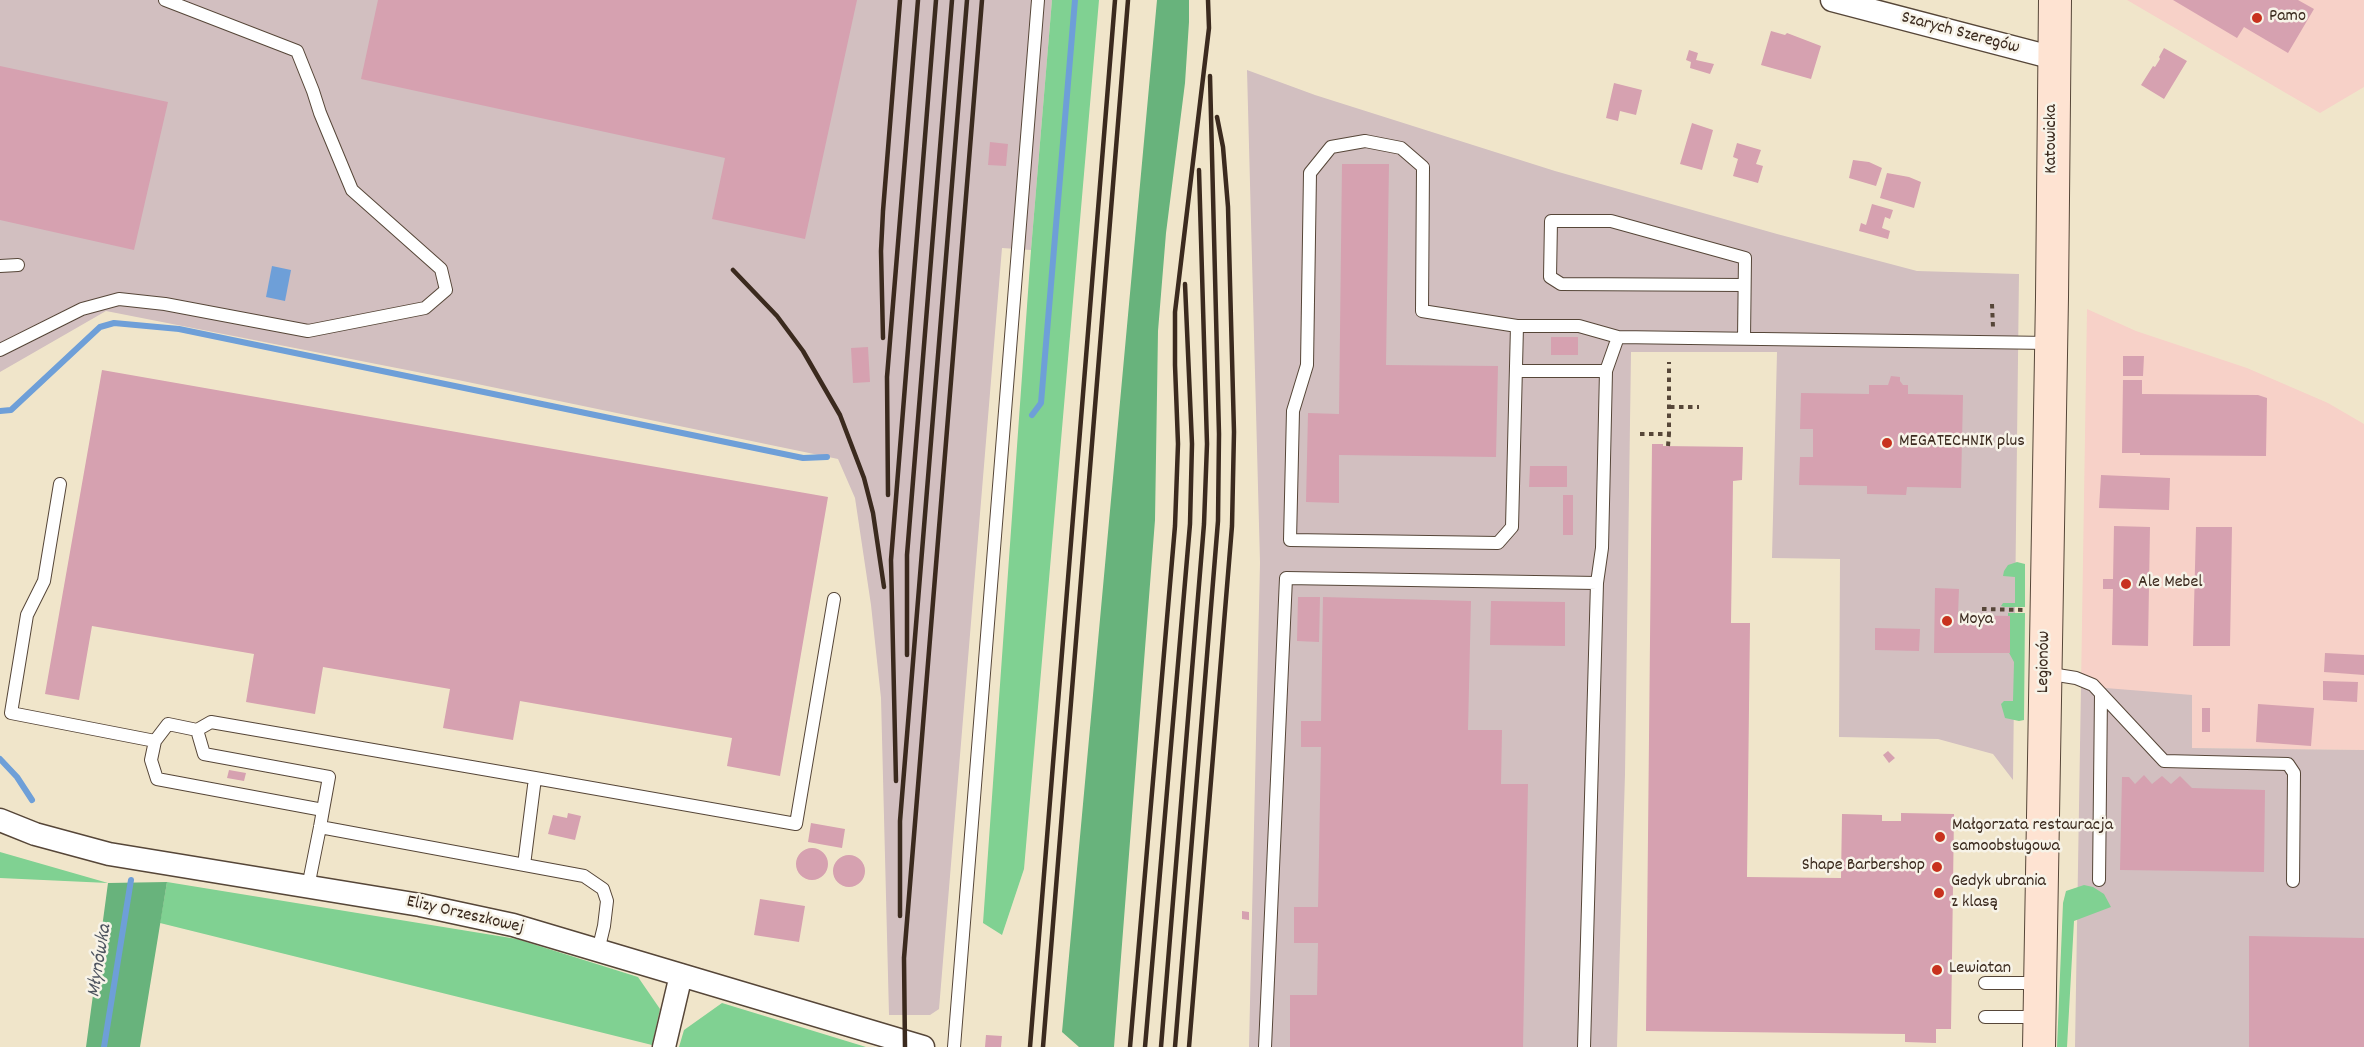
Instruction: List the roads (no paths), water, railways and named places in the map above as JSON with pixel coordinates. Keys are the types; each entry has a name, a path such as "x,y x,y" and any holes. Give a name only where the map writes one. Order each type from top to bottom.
{"street":[{"name":"Szarych Szeregów","path":"1832,0 2054,58"},
{"name":"Katowicka","path":"2053,278 2055,0"},
{"name":"Legionów","path":"2039,1032 2053,278"},
{"name":"Elizy Orzeszkowej","path":"0,820 35,834 109,854 432,907 513,926 923,1047"},
{"path":"664,1047 681,975"}],"lane":[{"path":"0,350 82,309 119,299 165,304 308,332 424,308 446,290 441,269 352,190 297,51 165,0"},
{"path":"954,1047 1038,0"},
{"path":"1517,326 1512,527 1498,543 1290,540 1293,411 1307,365 1310,173 1331,147 1365,141 1401,148 1423,167 1422,312 1517,326 1579,327 1618,337 2051,343"},
{"path":"1744,285 1562,284 1550,277 1551,221 1611,221 1745,258 1744,338"},
{"path":"0,266 18,265"},
{"path":"1584,1047 1597,583 1602,548 1606,371 1618,337"},
{"path":"1516,371 1606,371"},
{"path":"60,483 44,581 27,615 11,712 155,741"},
{"path":"1265,1047 1286,578 1597,583"},
{"path":"323,810 157,778 151,760 155,741 168,724 197,730 211,722 796,824 834,599"},
{"path":"2045,673 2076,678 2093,685 2164,761 2288,764 2294,773 2294,880"},
{"path":"2099,880 2101,694"},
{"path":"197,730 204,754 329,777 308,887"},
{"path":"524,865 536,778"},
{"path":"320,827 584,876 603,889 607,901 598,951"},
{"path":"1985,983 2040,983"},
{"path":"1985,1017 2039,1032"}],"water":[{"path":"272,266 291,270 285,301 266,297"}],"waterway":[{"path":"1032,415 1041,403 1075,0"},
{"path":"0,411 11,410 100,327 114,323 179,329 803,458 827,457"},
{"name":"Młynówka","path":"0,759 17,777 32,800"},
{"name":"Młynówka","path":"104,1047 131,880"}],"railway":[{"path":"883,338 881,251 883,211 900,0"},
{"path":"888,495 887,377 918,0"},
{"path":"896,781 891,560 936,0"},
{"path":"907,655 907,555 952,0"},
{"path":"900,916 900,821 967,0"},
{"path":"905,1047 904,958 982,0"},
{"path":"1030,1047 1115,0"},
{"path":"1043,1047 1128,0"},
{"path":"1130,1047 1175,526 1178,444 1175,312 1209,28 1208,0"},
{"path":"1175,1047 1218,521 1219,434 1210,76"},
{"path":"1189,1047 1232,526 1234,432 1228,207 1223,147 1217,117"},
{"path":"1161,1047 1204,524 1207,444 1199,170"},
{"path":"733,270 777,316 803,351 840,415 864,478 873,513 884,587"},
{"path":"1145,1047 1190,524 1192,444 1185,284"}],"place":[{"name":"Pamo","path":"2257,18"},
{"name":"MEGATECHNIK plus","path":"1887,443"},
{"name":"Ale Mebel","path":"2126,584"},
{"name":"Moya","path":"1947,621"},
{"name":"Małgorzata restauracja samoobsługowa","path":"1940,837"},
{"name":"Shape Barbershop","path":"1937,867"},
{"name":"Gedyk ubrania z klasą","path":"1939,893"},
{"name":"Lewiatan","path":"1937,970"}]}
